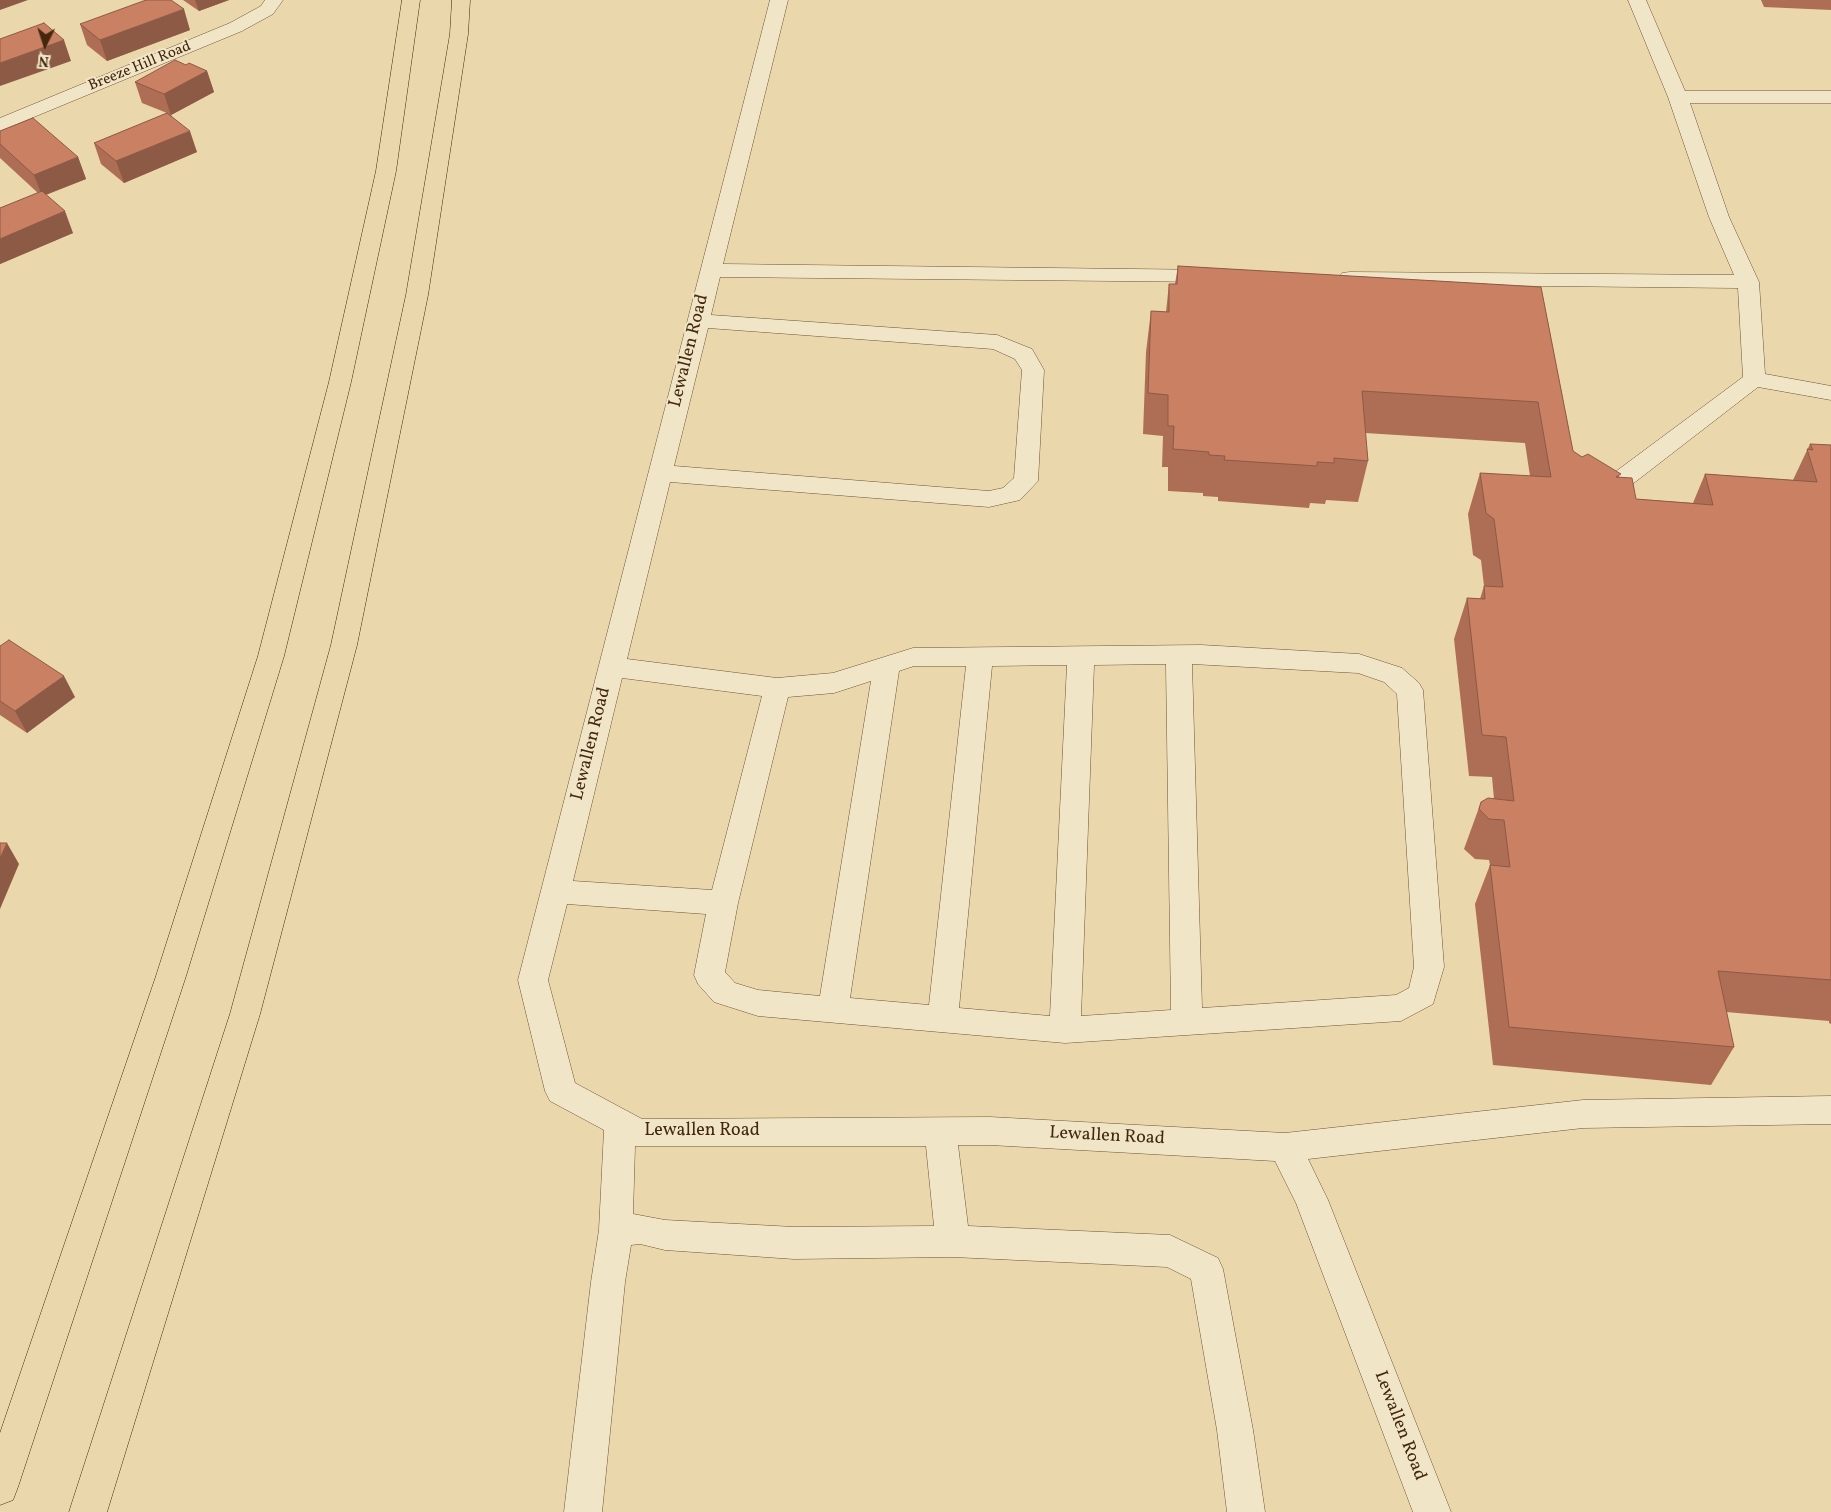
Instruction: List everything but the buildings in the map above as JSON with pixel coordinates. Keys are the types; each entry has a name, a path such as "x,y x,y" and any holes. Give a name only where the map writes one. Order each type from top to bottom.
{"highway":[{"path":"0,1487 171,976 270,656 340,382 386,171 412,0"},
{"path":"88,1512 245,1014 344,645 417,295 459,34 461,0"}],"street":[{"name":"Breeze Hill Road","path":"0,125 236,28 267,10 274,0"},
{"name":"Lewallen Road","path":"779,0 533,980 561,1091 638,1133 990,1131 1285,1147 1311,1200 1432,1512"},
{"path":"1637,0 1678,97 1719,217 1748,282 1754,379"},
{"path":"1678,97 1831,97"},
{"path":"711,270 1230,276"},
{"path":"1330,277 1748,282"},
{"path":"660,473 989,499 1011,494 1026,481 1033,370 1024,354 997,342 698,322"},
{"path":"1608,490 1754,379 1831,393"},
{"path":"611,667 777,688 834,683 913,657 1179,654 1359,664 1394,675 1410,690 1429,967 1422,995 1401,1008 1065,1030 758,1003 725,993 709,975 723,903 777,688"},
{"path":"1179,654 1187,1022"},
{"path":"943,1020 980,656"},
{"path":"1065,1030 1080,656"},
{"path":"833,1009 887,666"},
{"path":"555,891 723,903"},
{"path":"1285,1147 1583,1114 1831,1110"},
{"path":"583,1512 608,1282 616,1230 620,1123"},
{"path":"940,1131 953,1241"},
{"path":"616,1230 640,1229 665,1235 794,1243 953,1241 1170,1251 1206,1269 1235,1430 1246,1512"}]}
